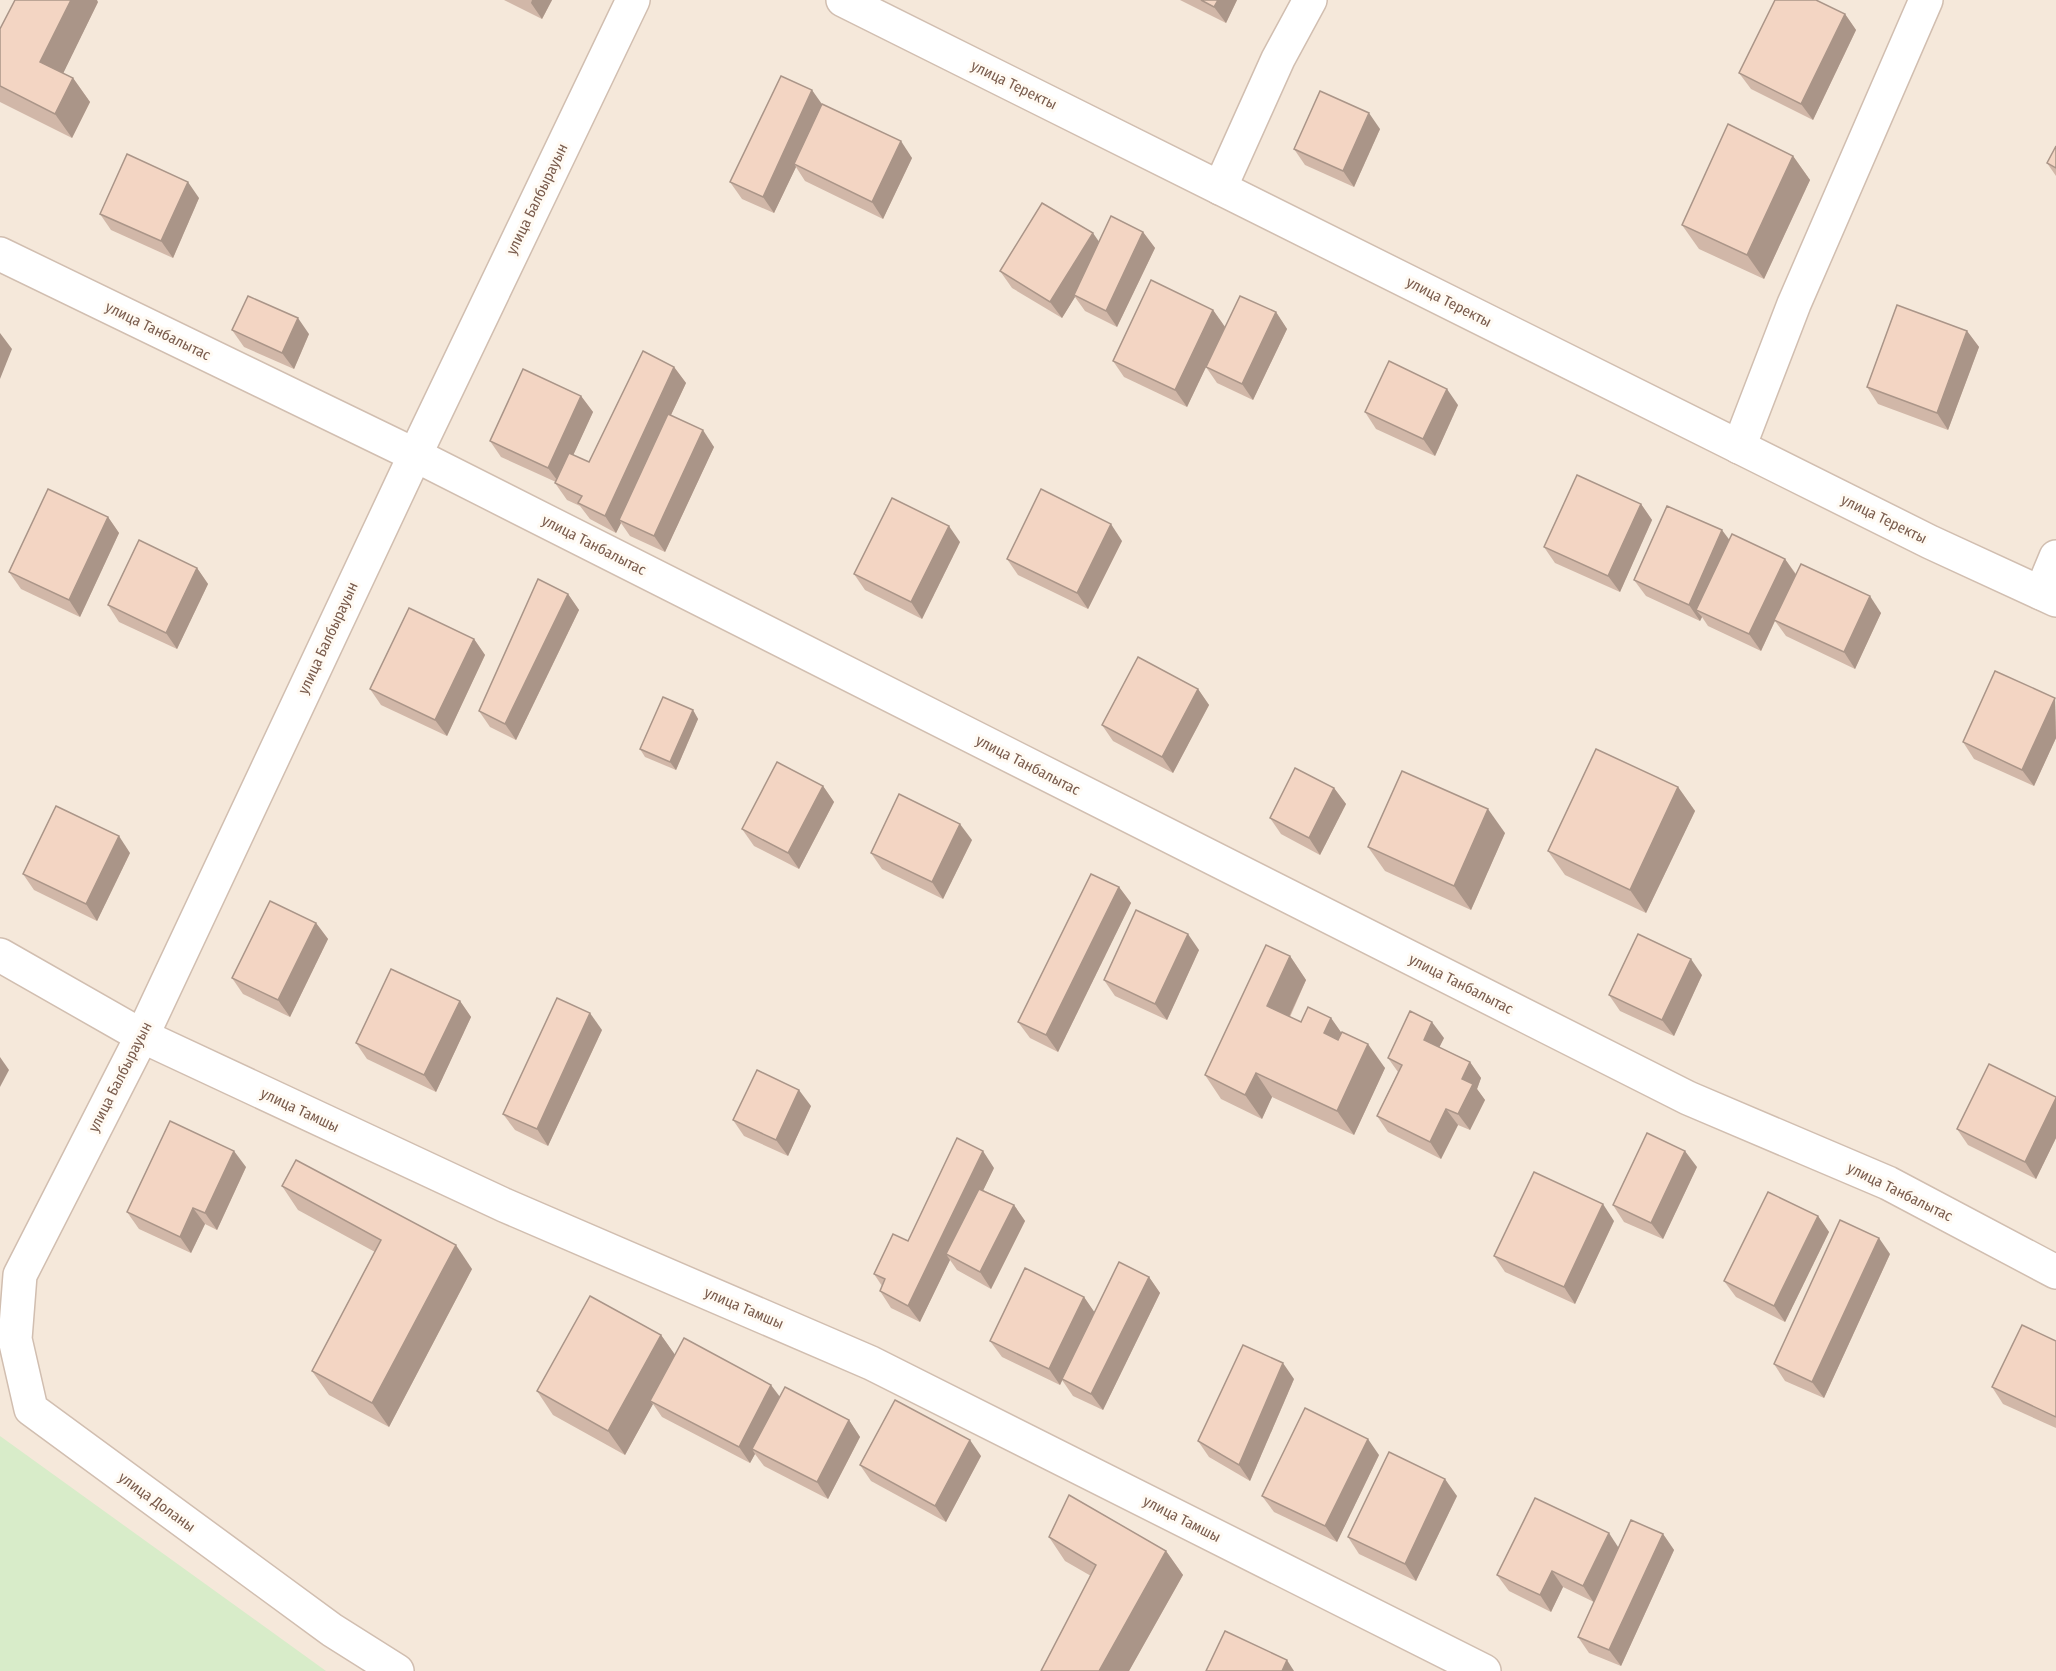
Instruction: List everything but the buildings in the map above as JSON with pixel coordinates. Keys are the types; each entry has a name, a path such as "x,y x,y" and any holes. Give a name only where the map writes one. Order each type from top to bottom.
{"street":[{"name":"улица Балбырауын","path":"10,1280 142,1036 415,455 633,0"},
{"name":"улица Теректы","path":"843,0 1930,542 2048,597"},
{"path":"1220,188 1278,59 1310,0"},
{"path":"1739,447 1794,304 1926,0"},
{"name":"улица Танбалытас","path":"0,254 415,455 1688,1098 1888,1183 2056,1272"},
{"path":"2048,597 2056,557"},
{"name":"улица Тамшы","path":"0,955 142,1036 504,1204 871,1363 1484,1671"},
{"name":"улица Доланы","path":"10,1280 15,1339 31,1409 332,1629 397,1671"}],"shaded area":[{"path":"0,0 2056,0 2056,1671 0,1671"}],"green space":[{"path":"0,1436 326,1671 0,1671"}]}
